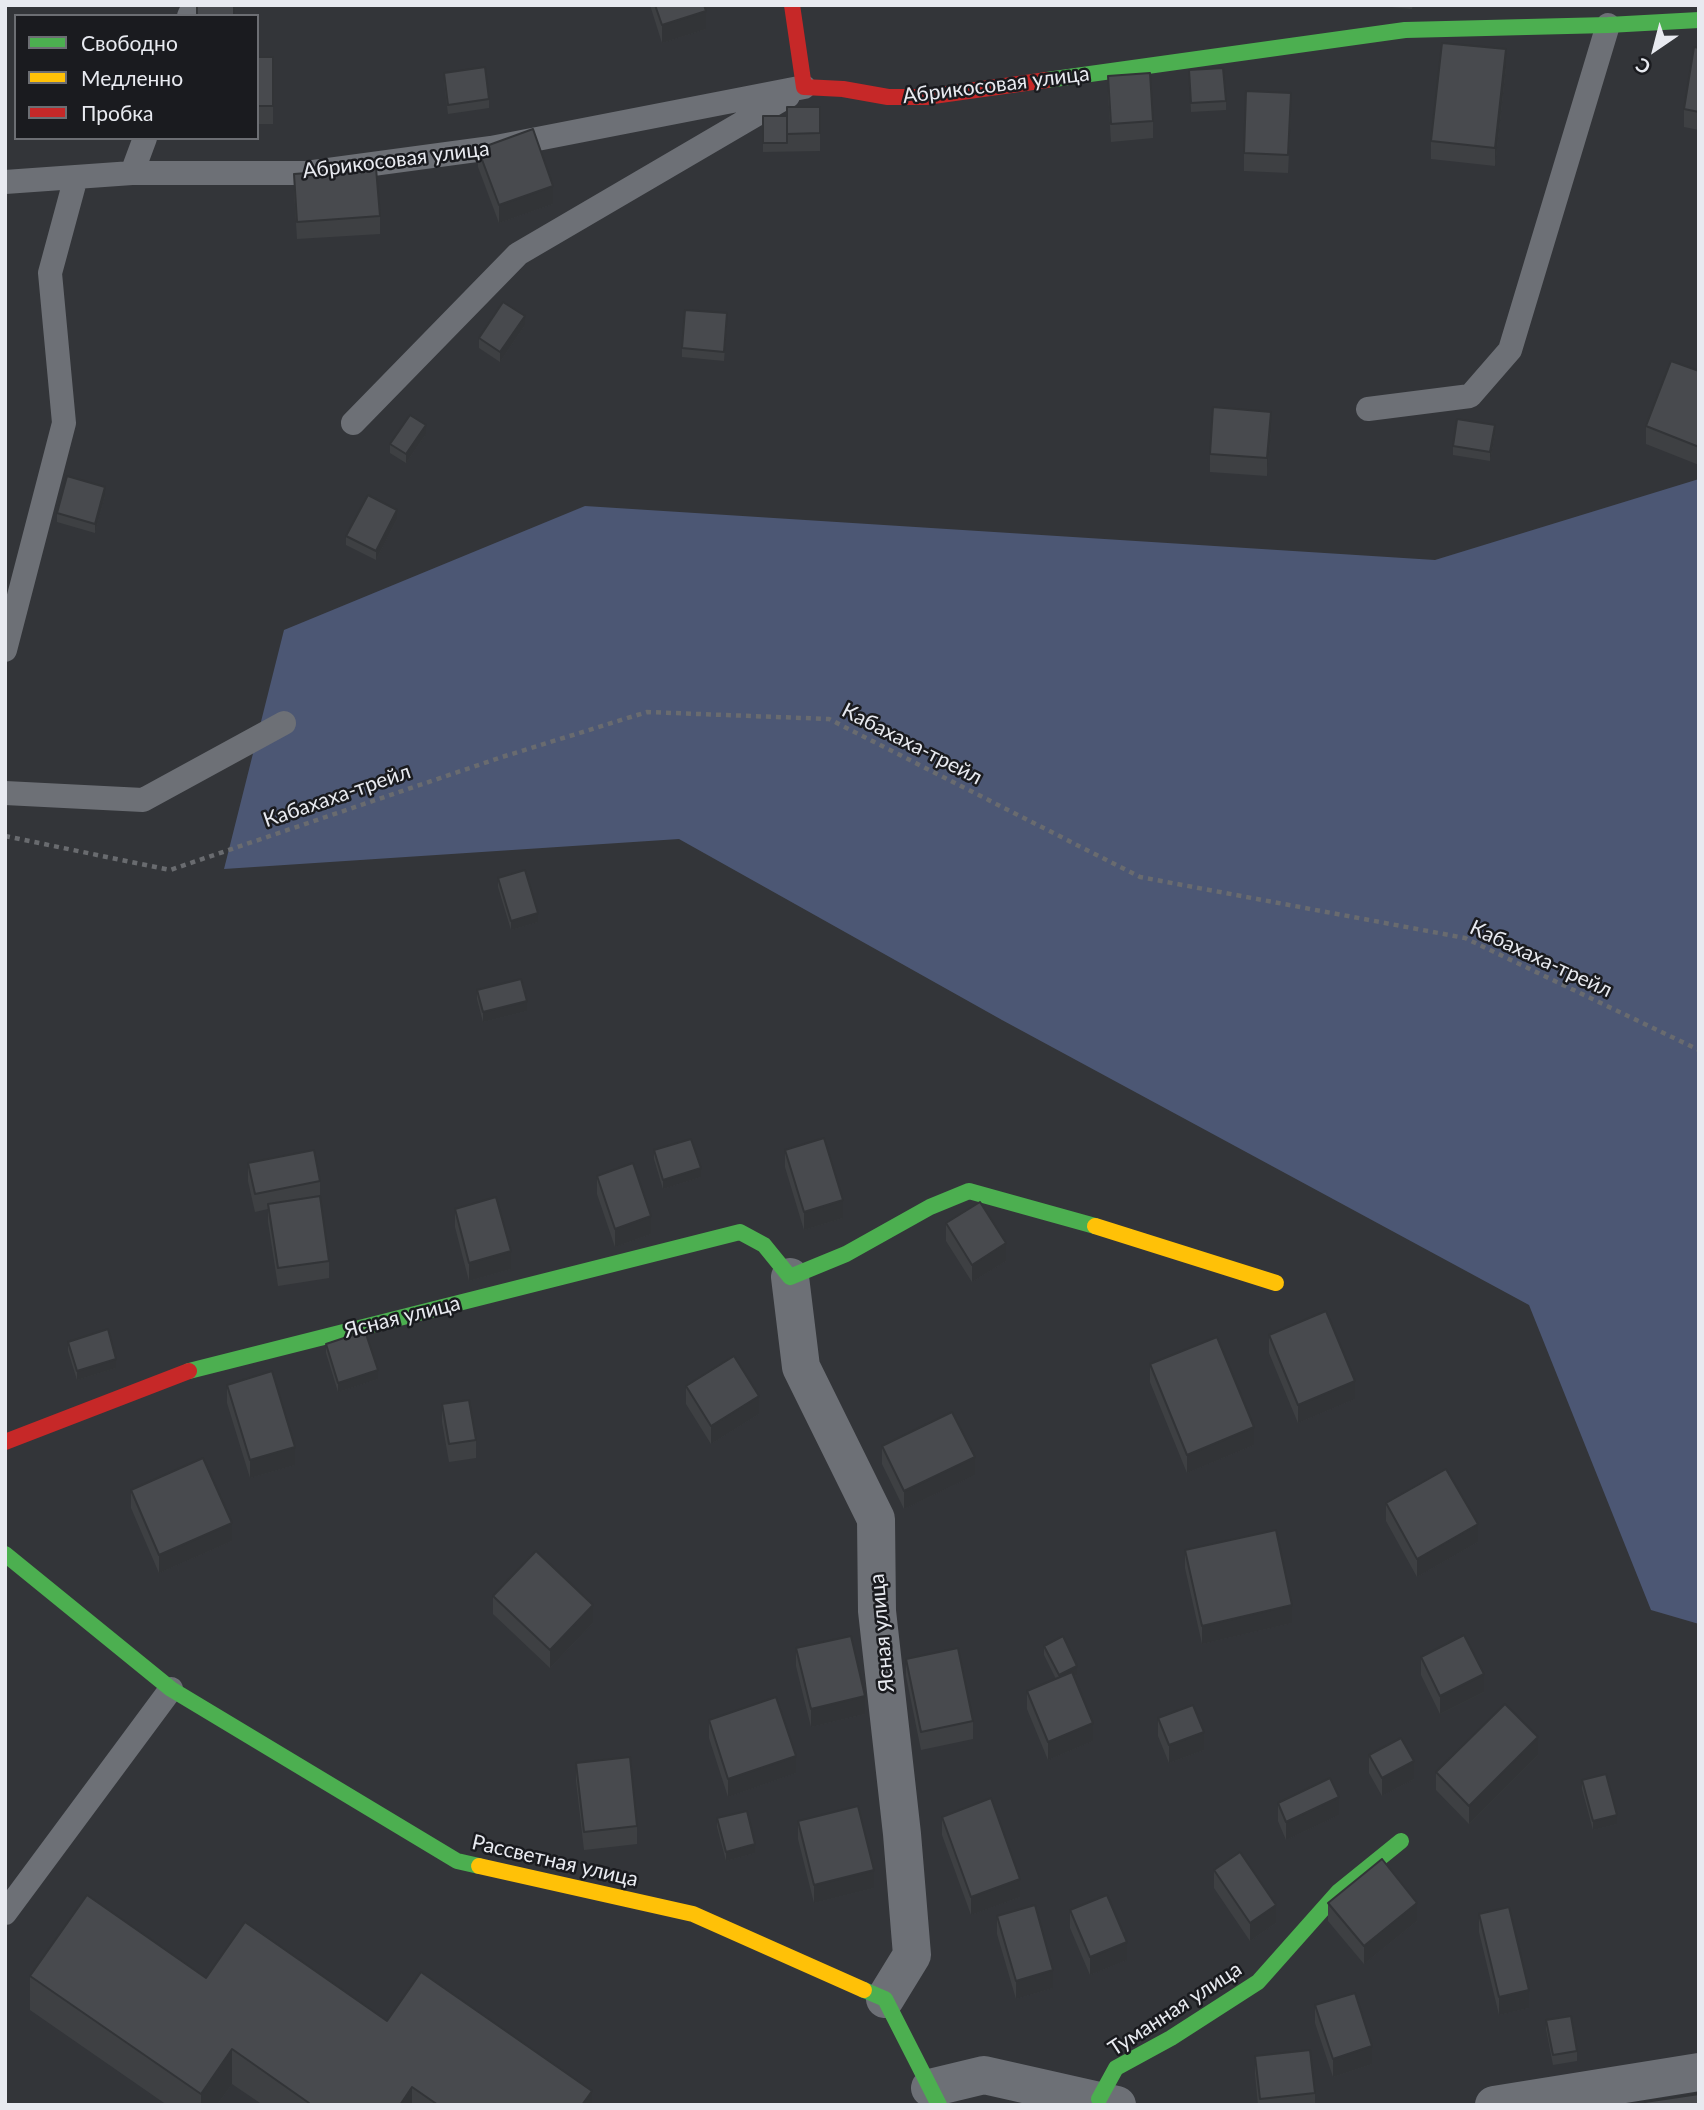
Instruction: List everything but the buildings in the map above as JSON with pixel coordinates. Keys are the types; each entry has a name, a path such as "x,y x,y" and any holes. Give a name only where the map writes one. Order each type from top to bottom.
{"street":[{"path":"792,5 804,87"},
{"name":"Абрикосовая улица","path":"804,87 843,89 888,97 926,97 1405,30 1608,26 1699,20"},
{"path":"790,1277 846,1254 930,1207 970,1191 1055,1213 1276,1283"},
{"name":"Ясная улица","path":"5,1442 188,1371 740,1231 764,1245 790,1277 801,1367 876,1519 877,1611 902,1834 912,1955 885,1999"},
{"name":"Рассветная улица","path":"5,1554 171,1689 457,1861 693,1914 885,1999"},
{"name":"Туманная улица","path":"1108,2102 1116,2068 1171,2038 1258,1982 1338,1892 1401,1841"},
{"path":"885,1999 935,2096 984,2075 1108,2102"},
{"path":"1494,2105 1699,2072"}],"lane":[{"path":"1368,409 1469,396 1510,350 1608,26"},
{"name":"Абрикосовая улица","path":"5,182 132,173 306,173 491,148 804,87"},
{"path":"353,423 519,254 804,87"},
{"path":"132,173 144,140"},
{"path":"5,650 64,423 50,273 76,177"},
{"path":"5,793 143,800 284,723"},
{"path":"5,1913 171,1689"}],"path":[{"name":"Кабахаха-трейл","path":"5,836 170,870 502,757 647,712 829,719 1140,877 1465,938 1699,1050"}],"shaded area":[{"path":"1699,479 1699,1624 1651,1610 1529,1305 1002,1020 679,839 224,869 284,630 585,506 1435,560"}],"traffic: fast":[{"path":"1047,80 1405,30 1699,20"},
{"path":"189,1371 740,1232 764,1245 790,1277 846,1254 930,1207 969,1191 1095,1226"},
{"path":"5,1554 171,1689 457,1861 479,1866"},
{"path":"1099,2099 1116,2068 1171,2038 1258,1982 1338,1892 1401,1841"},
{"path":"864,1990 885,1999 939,2105"}],"traffic: slow":[{"path":"1095,1226 1276,1283"},
{"path":"479,1866 693,1914 864,1990"}],"traffic: jam":[{"path":"792,5 804,87 843,89 888,97 926,97 1047,80"},
{"path":"5,1442 189,1371"}]}
